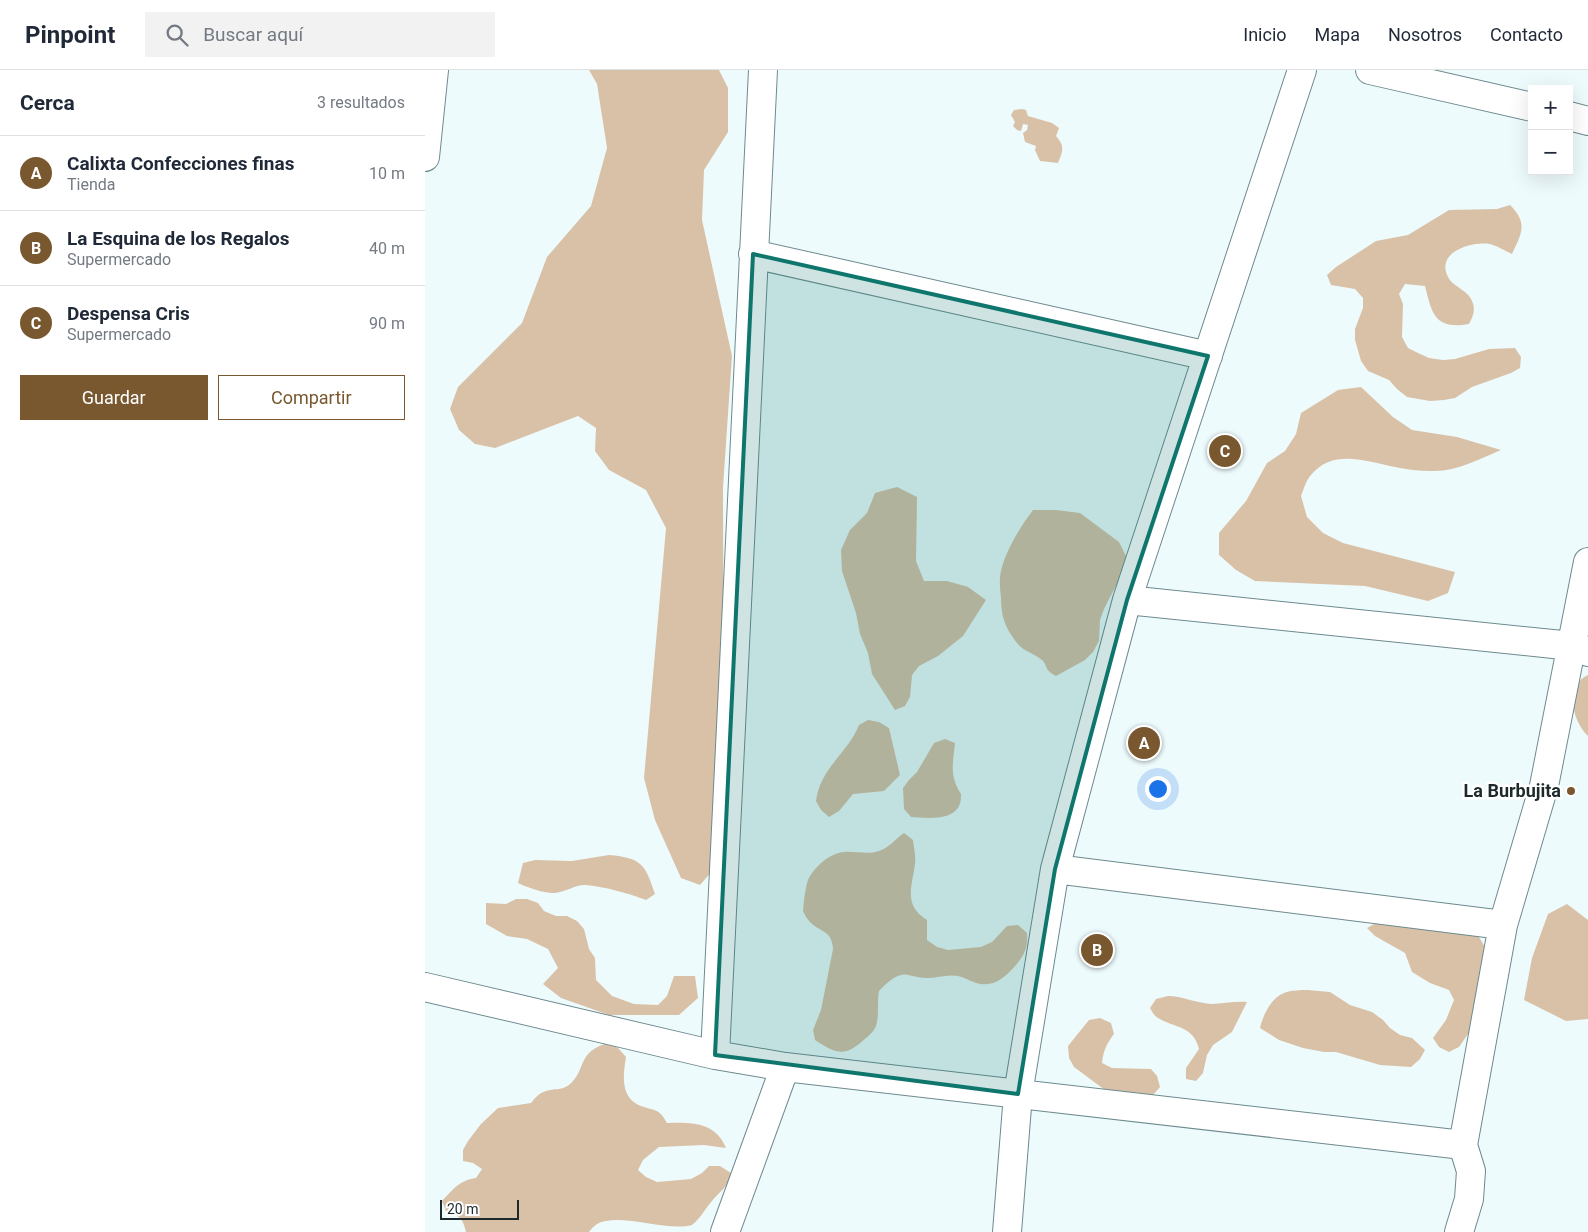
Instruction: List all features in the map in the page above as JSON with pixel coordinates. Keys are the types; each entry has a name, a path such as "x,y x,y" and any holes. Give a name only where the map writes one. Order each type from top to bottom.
{"street":[{"path":"425,158 434,70"},
{"path":"715,1055 763,70"},
{"path":"1007,1232 1018,1094 1055,869 1127,600 1302,70"},
{"path":"1370,70 1528,107"},
{"path":"1573,117 1588,120"},
{"path":"753,254 1208,356"},
{"path":"1459,1232 1469,1198 1471,1171 1463,1145 1503,925 1544,786 1580,649 1588,562"},
{"path":"1127,600 1580,649"},
{"path":"1055,869 1503,925"},
{"path":"425,987 715,1055 785,1067 1463,1145"},
{"path":"725,1232 785,1067"}],"highlighted area":[{"path":"753,254 1208,356 1127,600 1055,869 1018,1094 715,1055"}],"shaded area":[{"path":"589,70 719,70 728,88 728,132 704,170 702,220 732,356 723,487 724,836 714,869 700,885 681,878 655,820 644,778 666,528 646,490 609,470 595,451 596,428 578,416 495,448 475,444 459,430 450,409 458,387 522,323 547,257 591,206 607,148 597,84"},
{"path":"1014,110 1026,110 1028,116 1052,123 1059,128 1056,136 1061,143 1062,149 1058,163 1040,161 1035,150 1036,146 1025,142 1023,133 1027,130 1028,125 1023,124 1021,131 1013,126 1015,122 1011,115"},
{"path":"1510,205 1516,211 1521,223 1521,234 1512,254 1490,244 1474,244 1457,250 1447,261 1445,268 1448,277 1470,297 1473,304 1472,318 1469,324 1457,325 1442,322 1433,311 1425,286 1405,284 1399,294 1403,304 1402,337 1408,348 1429,358 1443,360 1455,359 1489,349 1515,348 1521,357 1520,368 1472,387 1455,398 1430,401 1407,397 1389,380 1368,371 1361,361 1355,340 1355,329 1363,308 1363,298 1355,289 1331,285 1327,275 1376,241 1408,235 1449,210 1497,209"},
{"path":"1361,387 1393,417 1412,430 1457,437 1501,450 1467,464 1441,471 1411,470 1369,461 1338,460 1328,462 1319,467 1306,482 1301,496 1307,517 1323,533 1343,543 1455,572 1448,593 1428,601 1365,586 1255,581 1236,570 1219,555 1219,533 1246,501 1267,463 1285,451 1296,434 1301,413 1338,390"},
{"path":"897,487 917,497 916,561 924,581 947,581 968,587 986,600 963,636 938,656 919,666 912,675 910,697 905,706 895,710 872,674 868,653 860,634 856,613 842,571 841,550 850,530 867,513 875,493"},
{"path":"1033,510 1080,513 1119,542 1127,558 1125,568 1100,620 1099,641 1093,652 1085,660 1056,676 1048,670 1042,660 1017,643 1009,632 1002,610 1000,574 1003,563 1023,523"},
{"path":"1588,675 1588,736 1578,722 1573,704 1573,695 1580,680"},
{"path":"868,720 879,722 889,728 900,775 884,791 853,794 839,811 829,817 821,810 816,801 823,779 859,725"},
{"path":"945,739 955,743 953,775 961,794 959,806 951,814 938,818 911,817 904,809 903,788 917,772 934,743"},
{"path":"904,833 913,840 915,861 911,895 915,908 927,920 927,940 937,947 948,950 981,947 992,942 1007,926 1018,925 1027,933 1025,951 1008,974 994,983 976,983 963,977 954,976 922,978 900,975 896,977 879,991 878,1018 870,1035 847,1051 836,1051 815,1040 813,1030 821,1010 833,949 831,938 814,926 803,911 808,880 818,866 833,855 844,852 871,853 883,850"},
{"path":"609,855 629,858 641,864 645,869 655,894 646,900 633,895 585,885 551,893 518,883 523,863 535,860 572,861"},
{"path":"516,899 527,899 538,903 544,911 556,916 567,916 577,921 584,929 589,949 595,958 596,980 612,996 634,1004 658,1005 667,996 674,976 695,976 698,998 679,1015 609,1015 561,998 543,984 558,968 548,949 527,939 507,936 486,924 486,903 506,904"},
{"path":"1567,904 1588,920 1588,1019 1566,1021 1524,1000 1532,958 1548,914"},
{"path":"1376,923 1468,933 1479,937 1489,954 1479,1018 1459,1047 1449,1052 1439,1047 1433,1038 1446,1020 1454,1000 1449,990 1430,983 1412,972 1405,953 1375,936 1367,928"},
{"path":"1290,991 1330,992 1350,1005 1372,1012 1390,1028 1400,1035 1412,1038 1425,1050 1420,1059 1411,1067 1380,1065 1336,1052 1303,1048 1279,1040 1260,1028 1268,1008 1279,995"},
{"path":"1168,996 1211,1004 1247,1002 1232,1032 1213,1045 1207,1055 1203,1073 1196,1081 1186,1079 1186,1068 1199,1049 1196,1041 1188,1031 1157,1017 1150,1008 1156,999"},
{"path":"1100,1018 1111,1023 1114,1034 1106,1047 1102,1063 1112,1068 1151,1069 1157,1076 1160,1087 1153,1095 1142,1098 1109,1093 1074,1067 1069,1058 1068,1046 1089,1020"},
{"path":"608,1043 618,1048 626,1057 624,1078 629,1098 641,1106 659,1112 667,1123 694,1124 709,1128 722,1139 726,1148 704,1145 659,1147 643,1160 638,1170 646,1177 657,1182 691,1179 702,1173 709,1166 720,1166 731,1173 726,1186 692,1225 669,1226 617,1220 597,1224 589,1232 466,1232 462,1220 446,1211 442,1201 461,1183 476,1178 482,1169 473,1163 463,1161 463,1150 468,1141 481,1124 498,1108 531,1103 544,1092 569,1085 575,1079 586,1056 591,1051"}],"place":[{"name":"Despensa Cris","path":"1225,451"},
{"name":"Calixta Confecciones finas","path":"1144,743"},
{"name":"La Burbujita","path":"1571,791"},
{"name":"La Esquina de los Regalos","path":"1097,950"}]}
